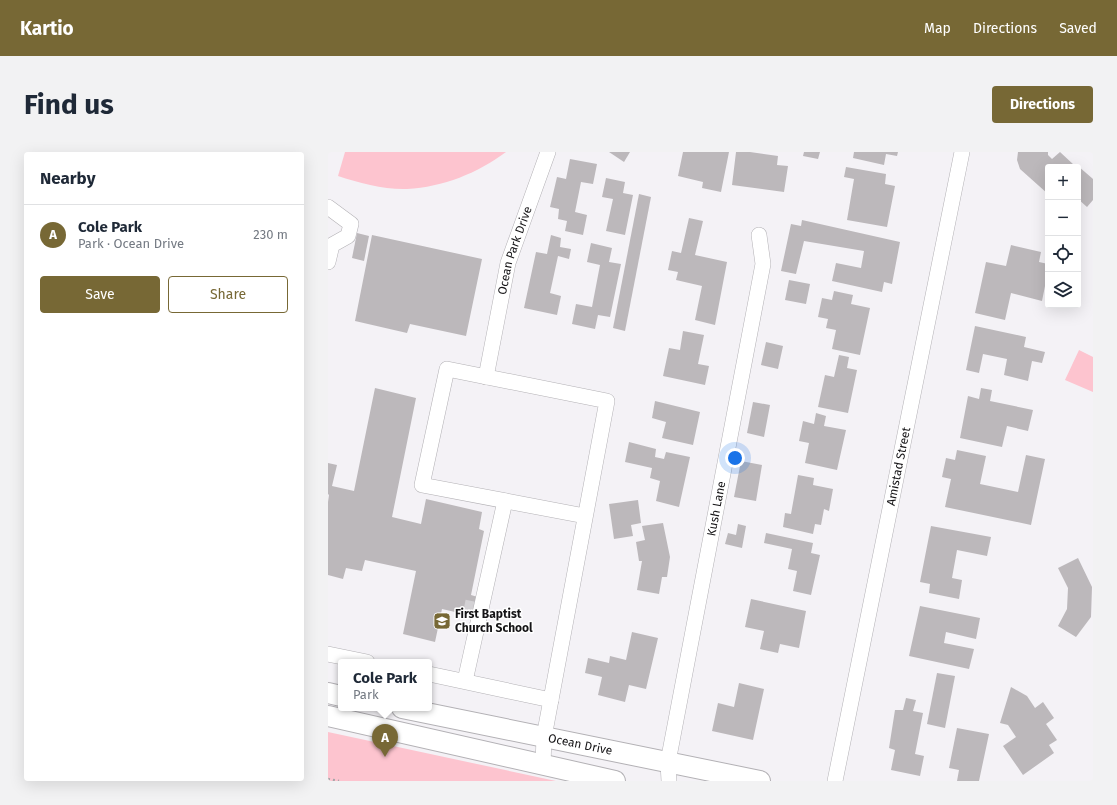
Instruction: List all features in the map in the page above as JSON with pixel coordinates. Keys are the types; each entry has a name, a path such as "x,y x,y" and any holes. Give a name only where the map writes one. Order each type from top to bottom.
{"main road":[{"path":"328,693 338,695"},
{"name":"Ocean Drive","path":"417,711 544,737 668,772 760,781"},
{"path":"328,716 615,781"}],"street":[{"name":"Ocean Park Drive","path":"486,377 508,263 548,152"},
{"name":"Amistad Street","path":"835,781 962,152"},
{"path":"328,206 351,224 348,236 332,245 328,262"},
{"name":"Kush Lane","path":"668,772 763,264 759,235"},
{"path":"543,765 544,737 607,401 447,369 422,485 585,516"},
{"path":"465,681 505,501"},
{"path":"474,596 477,584 489,572"},
{"path":"470,616 469,619 475,637"},
{"path":"328,654 352,659"},
{"path":"432,675 551,700"}],"path":[{"path":"328,779 338,781"}],"shaded area":[{"path":"345,152 506,152 495,160 460,178 420,188 399,189 372,186 338,176"},
{"path":"1079,350 1093,357 1093,392 1065,380"},
{"path":"328,732 556,781 328,781"}],"building":[{"path":"609,152 630,152 624,162"},
{"path":"683,152 729,152 721,192 702,188 703,182 678,176"},
{"path":"736,152 750,152 778,156 777,165 788,166 784,192 732,185"},
{"path":"804,152 820,152 818,159 803,156"},
{"path":"854,152 898,152 897,156 886,154 884,165 853,158"},
{"path":"1018,152 1048,152 1048,155 1052,159 1060,152 1073,164 1045,164 1045,191 1020,169 1017,160"},
{"path":"570,159 597,164 593,184 581,182 575,212 587,215 583,235 565,231 567,221 558,219 559,209 550,207 557,177 566,179"},
{"path":"846,167 886,174 885,184 895,186 887,227 847,220 854,179 844,177"},
{"path":"1081,169 1093,179 1093,200 1087,207 1081,202"},
{"path":"606,178 625,182 623,193 633,195 625,235 606,231 613,199 602,197"},
{"path":"639,194 651,197 625,331 613,328"},
{"path":"689,218 703,221 695,255 727,262 715,325 695,320 702,286 676,280 678,272 668,270 672,251 681,253"},
{"path":"802,220 900,242 892,284 884,282 882,292 832,281 836,263 861,268 864,251 804,241 796,274 781,271 791,224 801,226"},
{"path":"357,233 369,236 364,261 352,258"},
{"path":"372,235 482,259 466,336 410,324 407,333 355,321"},
{"path":"551,235 561,238 560,247 571,249 569,259 558,256 550,293 561,296 557,315 524,308 536,252 547,254"},
{"path":"591,243 612,248 609,262 621,264 610,317 598,315 595,329 572,324 576,304 592,307 600,265 587,262"},
{"path":"1011,245 1041,252 1039,262 1045,263 1045,286 1042,301 1011,293 1005,320 975,313 986,262 1006,266"},
{"path":"789,280 810,284 806,304 785,300"},
{"path":"834,291 853,295 851,304 870,308 860,355 832,349 836,330 826,328 828,319 818,317 822,298 832,300"},
{"path":"975,326 1026,337 1024,347 1045,352 1042,363 1032,361 1028,381 1004,375 1007,359 983,354 979,373 966,370"},
{"path":"683,331 704,335 698,364 709,366 705,385 663,376 669,348 680,350"},
{"path":"766,342 783,346 778,369 761,365"},
{"path":"839,355 849,357 847,368 857,370 848,413 818,407 825,375 834,377"},
{"path":"375,388 416,398 392,517 421,524 426,499 482,512 479,529 484,531 471,595 481,598 477,617 442,609 435,642 403,634 416,571 365,560 362,571 346,568 343,579 328,575 328,463 337,465 332,486 354,491"},
{"path":"981,388 992,390 990,401 1033,410 1028,431 1007,426 1002,447 960,438 968,396 979,399"},
{"path":"655,401 700,412 693,445 662,438 666,422 652,418"},
{"path":"753,402 770,405 764,437 747,433"},
{"path":"816,413 826,416 824,426 846,430 837,470 805,463 809,443 799,441 803,421 814,424"},
{"path":"629,442 656,449 655,457 664,459 666,452 690,457 679,507 656,501 660,481 650,478 652,468 625,462"},
{"path":"957,450 986,456 980,484 1018,492 1026,455 1045,459 1031,525 945,507 951,479 942,477 946,458 955,460"},
{"path":"741,461 762,465 756,501 734,497"},
{"path":"798,475 814,478 813,485 833,489 829,511 824,509 821,525 815,524 813,534 783,527 785,513 791,514"},
{"path":"638,500 641,523 631,525 633,536 614,539 609,504"},
{"path":"663,523 670,557 667,577 662,577 659,594 637,590 642,561 639,561 636,542 645,540 642,526"},
{"path":"738,524 746,526 742,548 725,544 728,533 736,535"},
{"path":"931,526 991,537 987,556 957,550 952,578 962,580 959,599 929,593 930,584 920,582"},
{"path":"766,533 813,543 811,553 820,555 811,595 793,591 797,571 788,569 792,549 764,543"},
{"path":"1078,558 1092,587 1091,617 1076,637 1058,626 1067,609 1068,588 1058,568"},
{"path":"751,599 806,611 799,648 780,644 778,653 760,649 764,631 745,627"},
{"path":"920,606 980,618 976,639 946,632 944,643 974,649 969,669 909,656"},
{"path":"632,632 658,638 646,689 629,685 625,702 598,695 602,677 585,673 588,658 609,663 610,656 626,660"},
{"path":"937,673 955,676 945,728 927,724"},
{"path":"739,683 764,689 753,740 712,731 718,703 734,707"},
{"path":"1011,687 1027,696 1035,708 1043,702 1054,718 1046,724 1057,740 1049,745 1054,753 1023,775 1003,746 1016,737 1008,725 1000,723"},
{"path":"906,698 916,700 913,711 923,713 915,754 924,756 920,776 891,770 895,750 889,748 895,710 903,710"},
{"path":"957,728 989,734 979,781 957,781 959,770 949,768"}],"tunnel":[{"path":"470,616 474,596"}],"place":[{"name":"First Baptist Church School","path":"442,621"},
{"name":"Cole Park","path":"385,757"}]}
